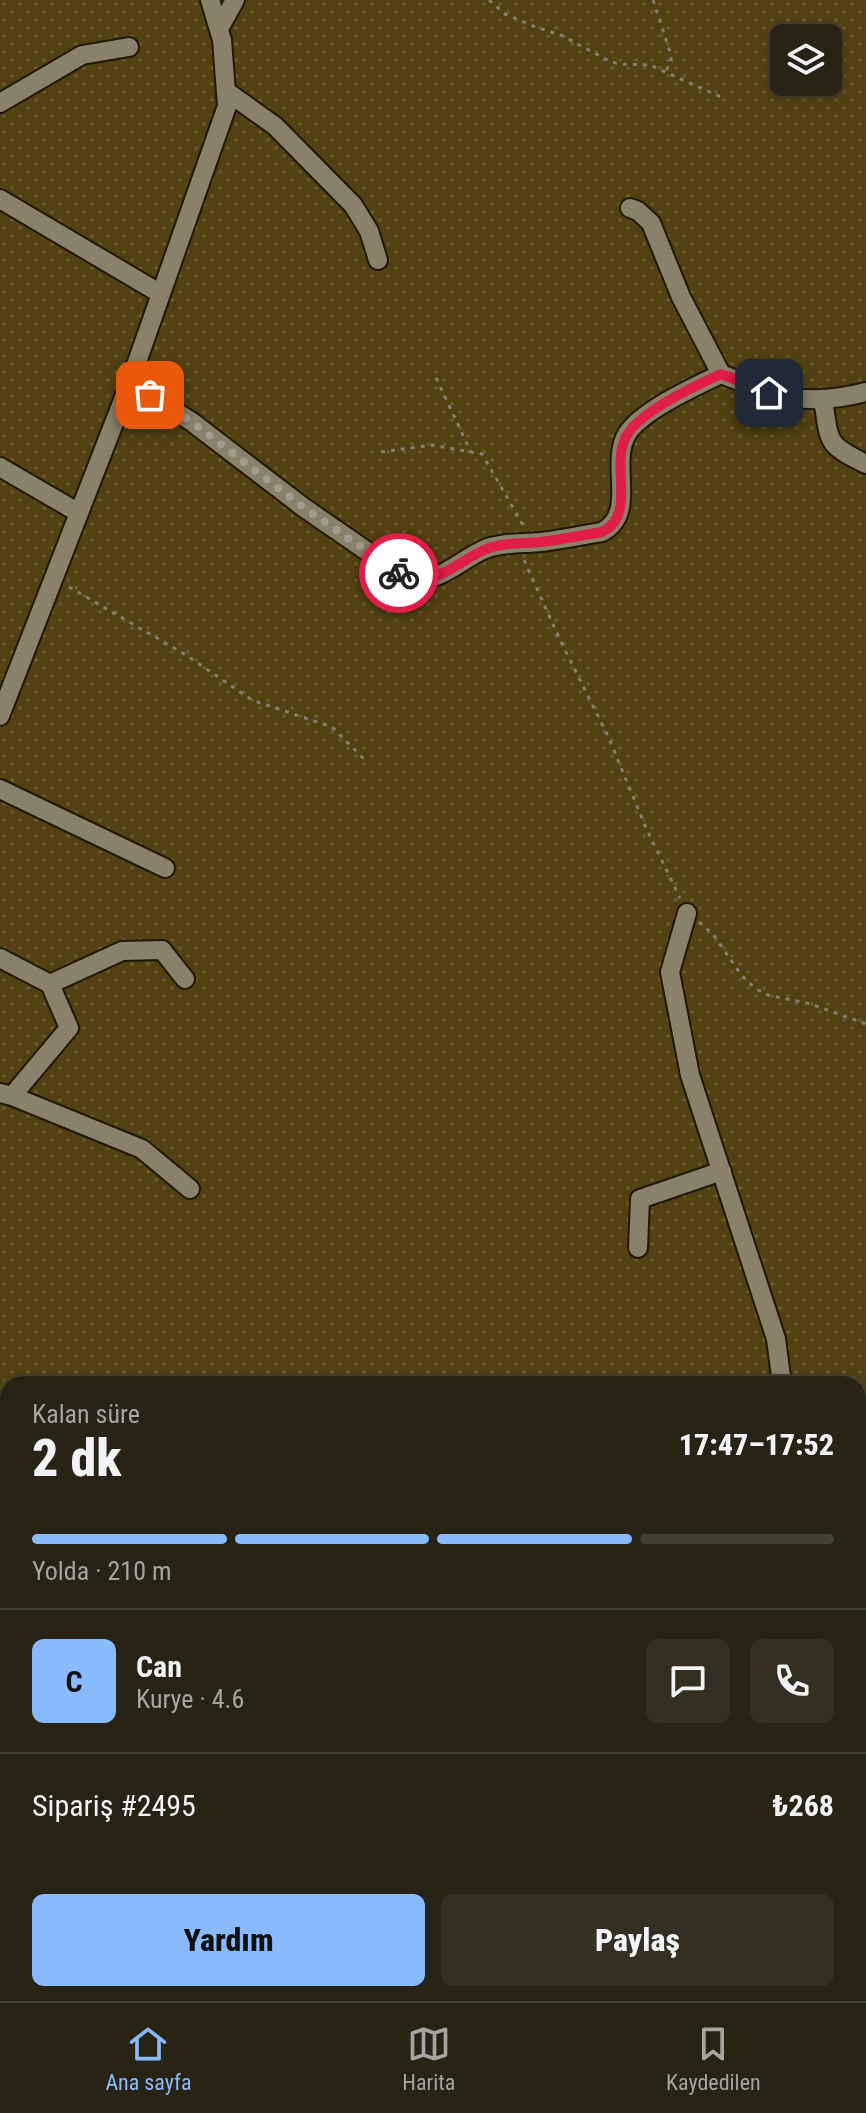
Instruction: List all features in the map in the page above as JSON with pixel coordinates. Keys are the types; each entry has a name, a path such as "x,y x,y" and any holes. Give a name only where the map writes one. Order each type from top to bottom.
{"street":[{"path":"0,716 7,678 53,578 130,382 227,106 222,40 210,0"},
{"path":"219,29 235,0"},
{"path":"0,102 82,55 129,47"},
{"path":"226,91 275,126 353,205 369,231 378,260"},
{"path":"0,199 161,294"},
{"path":"630,208 651,223 681,297 721,374 780,396 807,400 866,392"},
{"path":"130,382 192,422 303,507 400,574 410,579 431,579 487,549 609,529 618,518 621,506 619,461 627,435 635,424 676,396 721,374"},
{"path":"823,399 833,444 842,453 866,464"},
{"path":"0,467 79,513"},
{"path":"0,789 165,868"},
{"path":"687,913 670,972 690,1075 776,1339 781,1376"},
{"path":"50,984 122,951 162,950 185,979"},
{"path":"0,958 50,984 69,1028 6,1095 142,1149 190,1189"},
{"path":"638,1248 640,1199 722,1171"}],"path":[{"path":"489,0 505,14 563,36 609,61 650,65 723,98"},
{"path":"653,0 671,55 666,71"},
{"path":"436,378 471,452"},
{"path":"381,452 432,445 482,454 525,543 560,640 608,736 646,828 687,913 713,934 742,976 756,989 866,1024"},
{"path":"53,578 186,655 252,700 332,727 366,761"}],"shaded area":[{"path":"0,0 866,0 866,1376 0,1376"}],"way so far":[{"path":"150,395 192,422 303,507 399,573"}],"route":[{"path":"399,573 410,579 431,579 468,558 507,543 542,542 609,529 618,518 621,506 621,448 635,424 676,396 721,374 769,393"}]}
